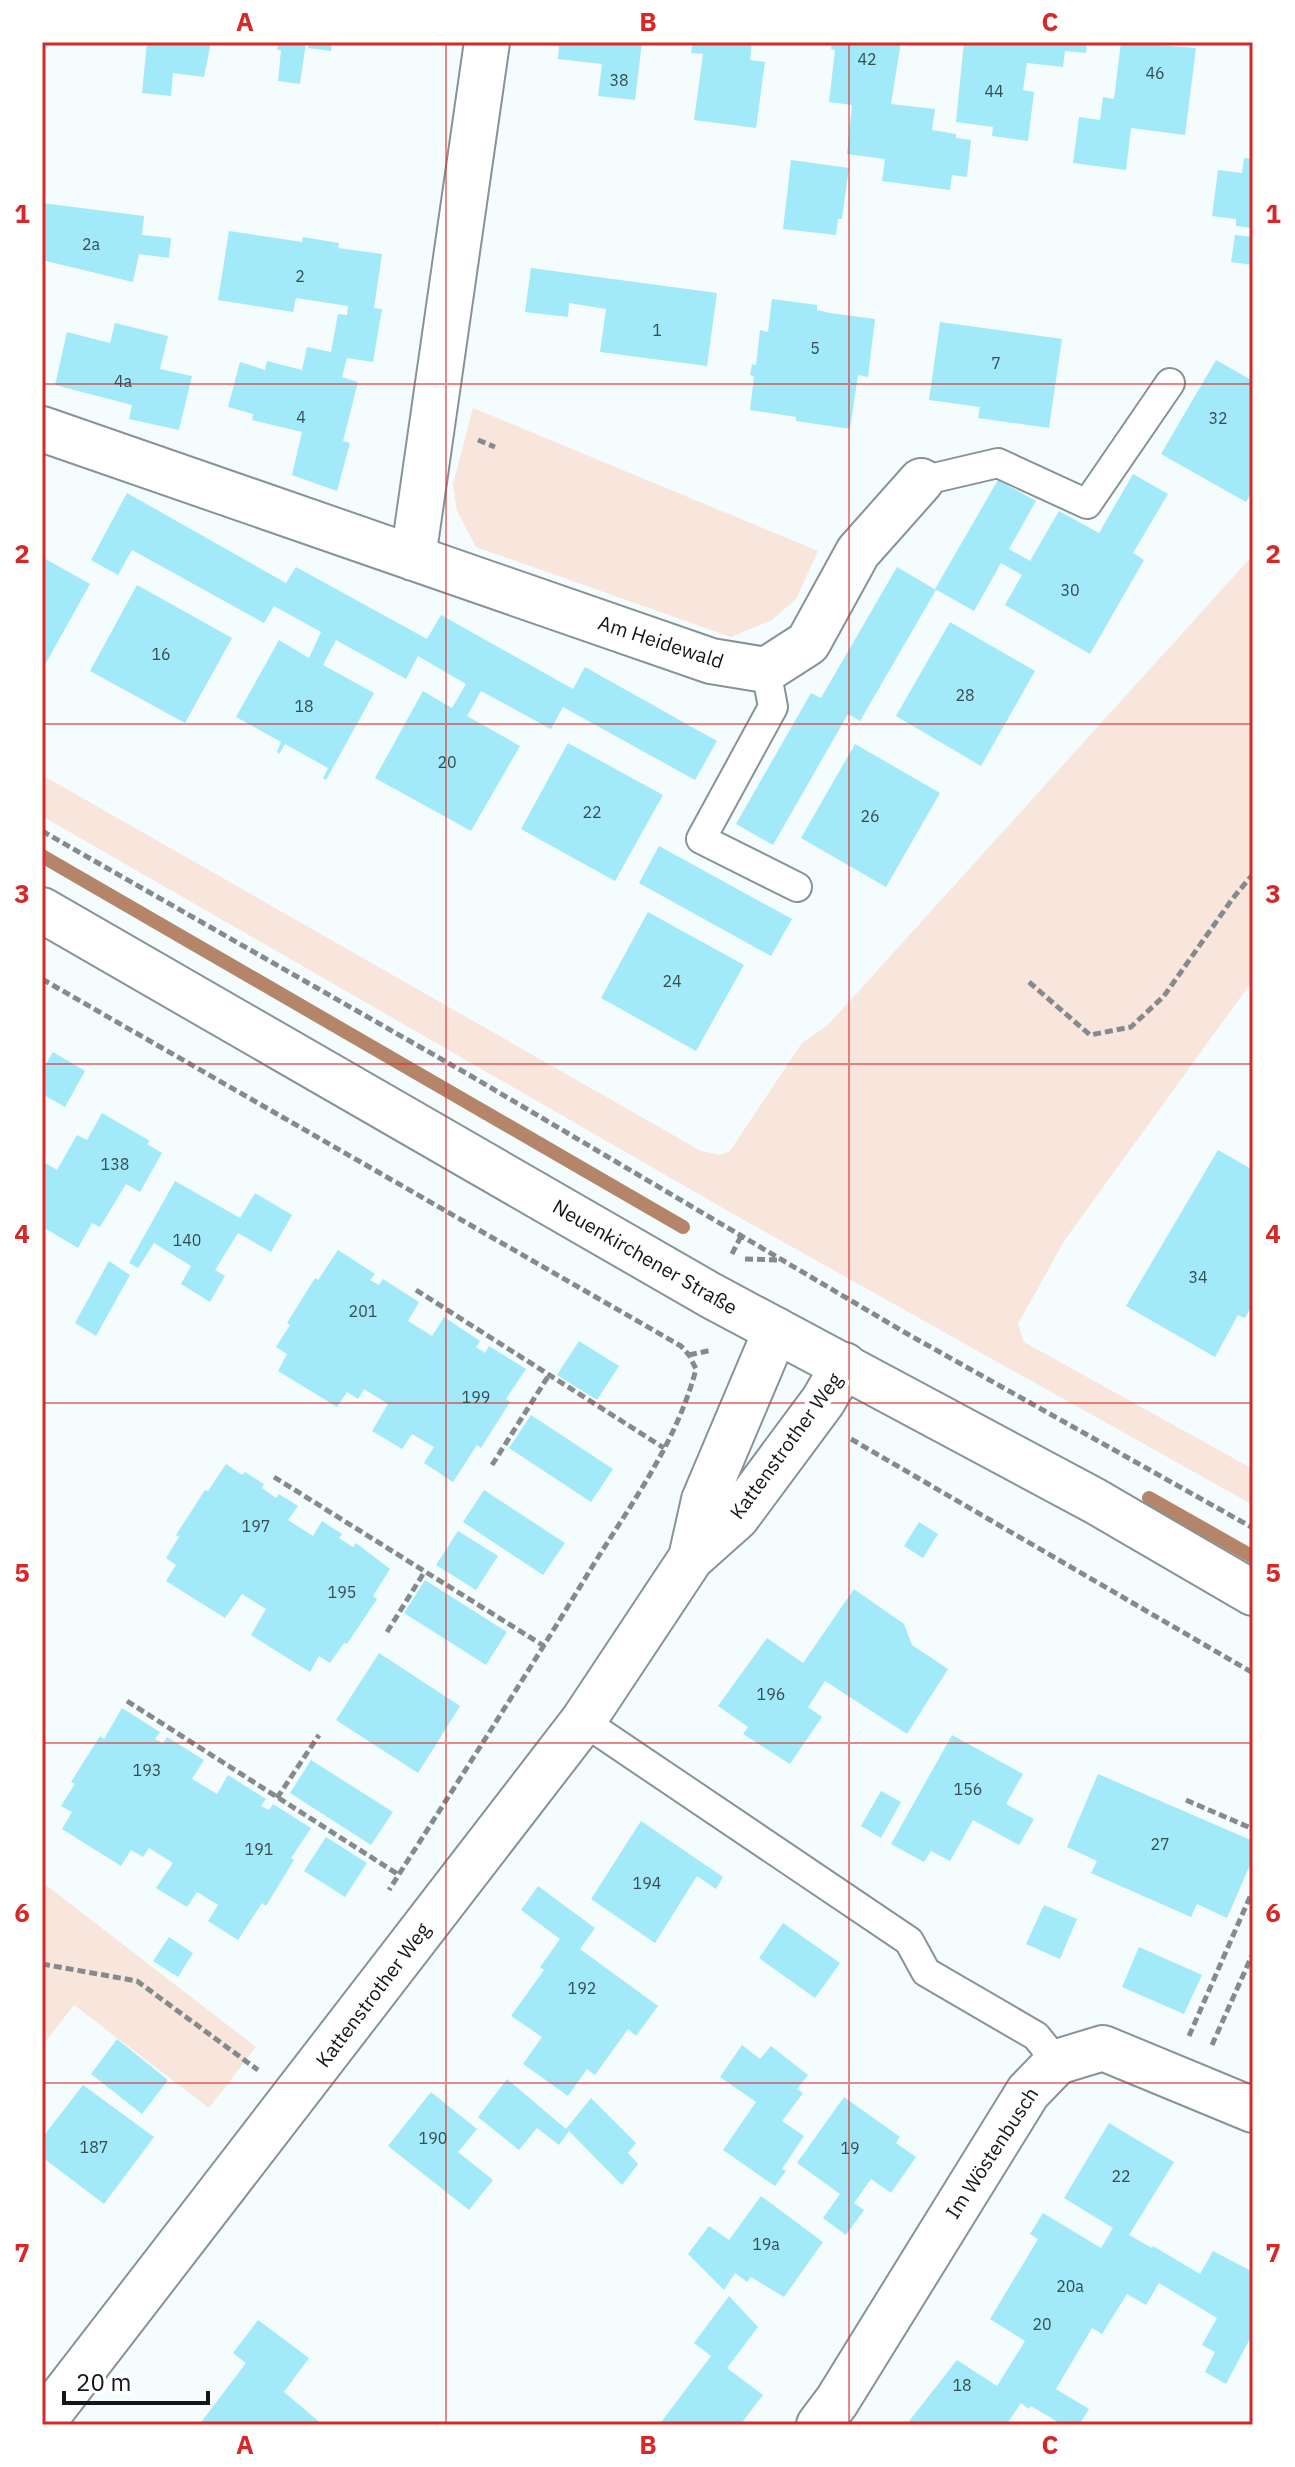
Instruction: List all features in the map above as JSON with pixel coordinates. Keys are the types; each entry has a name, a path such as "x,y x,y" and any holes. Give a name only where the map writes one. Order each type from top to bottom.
{"street":[{"path":"413,558 487,42"},
{"name":"Am Heidewald","path":"42,429 711,661 766,670"},
{"path":"766,670 808,643 858,552 921,481"},
{"name":"Neuenkirchener Straße","path":"42,910 682,1279 1095,1501 1253,1593"},
{"name":"Kattenstrother Weg","path":"691,1558 704,1500 776,1330"},
{"name":"Kattenstrother Weg","path":"42,2423 583,1721 691,1558 737,1517 823,1401 844,1365"},
{"name":"Im Wöstenbusch","path":"819,2425 837,2401 1028,2092 1057,2062 1103,2048 1253,2110"}],"lane":[{"path":"921,481 998,463 1087,504 1170,383"},
{"path":"766,670 773,707 701,839 797,887"},
{"path":"583,1721 909,1941 926,1972 1036,2036 1057,2062"}],"path":[{"path":"42,831 471,1076 904,1332 1253,1528"},
{"path":"1029,982 1090,1035 1131,1027 1164,996 1253,874"},
{"path":"42,979 681,1346 696,1369 687,1404 664,1448 544,1646 382,1900"},
{"path":"416,1290 664,1448"},
{"path":"689,1355 723,1348"},
{"path":"492,1465 549,1375"},
{"path":"845,1434 1253,1673"},
{"path":"274,1477 544,1646"},
{"path":"387,1632 425,1571"},
{"path":"127,1701 399,1875"},
{"path":"277,1798 319,1735"},
{"path":"1186,1800 1253,1829"},
{"path":"1182,2081 1253,1890"},
{"path":"1182,2081 1253,1953"},
{"path":"42,1964 137,1981 269,2078"}],"shaded area":[{"path":"473,408 818,551 796,599 772,620 731,637 476,547 457,511 453,484"},
{"path":"1253,555 1253,980 1064,1241 1018,1324 1024,1342 1253,1469 1253,1505 735,1215 42,816 42,775 701,1151 720,1155 730,1151 802,1043 828,1025"},
{"path":"42,1882 256,2047 209,2108 74,2005 42,2046"}],"building":[{"path":"147,42 211,42 204,77 173,73 171,96 142,93"},
{"path":"278,42 306,42 300,84 278,81 281,50 277,50"},
{"path":"309,42 332,42 331,51 308,48"},
{"path":"538,42 642,42 635,100 598,96 602,64 558,59 559,46"},
{"path":"693,42 752,42 750,60 765,62 756,128 694,120 703,54 691,53"},
{"path":"832,42 901,42 891,104 935,109 932,130 971,140 967,177 952,175 950,190 882,181 885,159 847,154 852,105 829,102 835,50 831,49"},
{"path":"964,42 1087,42 1086,53 1065,51 1063,67 1027,63 1023,90 1034,92 1028,141 992,136 993,127 956,122"},
{"path":"1121,42 1196,48 1185,135 1131,128 1126,170 1073,163 1079,117 1100,120 1103,97 1114,99"},
{"path":"1244,158 1253,159 1253,228 1236,226 1236,219 1212,216 1218,170 1242,173"},
{"path":"791,160 849,168 842,219 838,219 836,235 783,229"},
{"path":"42,203 144,216 142,235 171,238 169,258 139,254 133,282 42,260"},
{"path":"229,231 302,242 303,237 339,243 338,248 382,254 374,308 382,309 373,362 347,358 342,377 358,382 343,441 350,443 337,491 292,475 302,432 252,420 253,414 228,407 240,362 265,370 267,361 302,370 307,347 331,352 338,314 347,315 348,306 296,298 293,312 218,300"},
{"path":"1235,235 1253,237 1253,265 1231,262"},
{"path":"531,268 717,293 707,366 600,352 606,309 569,303 568,317 525,312"},
{"path":"772,299 817,305 817,310 830,313 875,319 868,377 858,375 850,429 750,410 754,376 750,375 752,364 756,365 760,330 768,332"},
{"path":"940,322 1062,339 1049,428 978,418 980,407 929,400"},
{"path":"115,323 168,336 160,369 192,376 179,430 129,419 132,405 55,385 67,332 110,343"},
{"path":"1216,360 1253,381 1253,490 1246,502 1161,454"},
{"path":"1133,474 1168,494 1133,553 1144,560 1090,654 1005,605 1022,575 1001,563 974,611 935,589 998,480 1036,501 1009,549 1030,561 1059,511 1099,533"},
{"path":"127,493 286,583 296,567 427,639 441,615 573,689 585,667 717,741 695,780 563,707 551,729 481,691 467,716 520,746 471,831 375,778 423,691 452,708 466,684 418,656 406,679 336,640 323,665 374,693 326,780 323,778 328,768 285,744 279,754 281,742 236,717 279,640 309,658 321,632 274,606 264,623 132,550 118,575 91,560"},
{"path":"42,557 90,584 42,670"},
{"path":"897,567 936,590 860,721 848,714 773,845 736,824 811,693 821,698"},
{"path":"137,585 232,638 185,723 90,671"},
{"path":"950,622 1035,671 981,766 896,716"},
{"path":"568,743 663,795 615,881 521,829"},
{"path":"855,744 940,793 886,887 801,838"},
{"path":"659,846 792,919 771,956 639,883"},
{"path":"648,912 744,965 696,1051 601,998"},
{"path":"53,1052 85,1071 65,1107 42,1094 42,1071"},
{"path":"102,1113 150,1141 147,1144 162,1153 140,1192 126,1184 100,1227 92,1223 78,1248 46,1229 42,1237 42,1161 57,1170 77,1135 87,1140"},
{"path":"1218,1150 1253,1170 1253,1303 1245,1318 1238,1315 1215,1357 1126,1306"},
{"path":"175,1181 240,1218 255,1193 292,1215 271,1252 238,1233 215,1270 225,1276 210,1302 181,1284 191,1266 154,1243 138,1268 129,1263"},
{"path":"338,1250 375,1274 370,1280 379,1285 383,1279 419,1302 408,1321 432,1336 444,1317 480,1341 476,1347 485,1353 489,1346 526,1369 506,1399 510,1402 481,1448 477,1445 453,1482 424,1463 434,1447 412,1434 402,1449 372,1431 388,1404 364,1389 358,1399 347,1392 337,1407 278,1371 287,1354 276,1347 290,1325 287,1323 315,1278 318,1280"},
{"path":"109,1261 130,1275 96,1336 75,1323"},
{"path":"579,1341 619,1366 597,1400 557,1375"},
{"path":"531,1415 613,1469 591,1502 509,1448"},
{"path":"226,1464 264,1484 262,1488 276,1498 279,1494 298,1506 288,1520 313,1536 322,1521 342,1534 339,1538 353,1547 356,1543 390,1569 373,1596 377,1599 347,1644 344,1643 330,1663 319,1656 310,1672 251,1635 266,1609 242,1594 225,1618 166,1581 176,1565 166,1558 179,1537 176,1535"},
{"path":"484,1490 565,1543 543,1575 463,1522"},
{"path":"919,1522 938,1534 923,1558 904,1546"},
{"path":"458,1531 498,1556 476,1590 436,1565"},
{"path":"425,1580 507,1632 486,1665 404,1613"},
{"path":"854,1589 904,1624 912,1645 948,1669 907,1734 825,1681 808,1707 822,1717 790,1764 743,1734 748,1727 718,1706 767,1638 803,1663"},
{"path":"379,1653 460,1706 418,1773 336,1720"},
{"path":"122,1708 160,1732 155,1739 163,1743 167,1737 204,1760 192,1779 217,1794 228,1775 266,1799 261,1806 269,1810 273,1804 311,1828 266,1906 262,1903 238,1940 208,1921 218,1905 197,1892 187,1907 156,1888 173,1863 149,1848 143,1857 131,1850 121,1866 62,1829 72,1812 61,1806 75,1784 71,1782 100,1736 104,1739"},
{"path":"952,1735 1023,1774 1006,1804 1034,1819 1019,1845 973,1820 950,1861 931,1851 924,1862 891,1844"},
{"path":"311,1760 393,1812 371,1845 290,1793"},
{"path":"1098,1774 1253,1841 1253,1858 1227,1918 1197,1904 1191,1917 1091,1873 1097,1861 1067,1847"},
{"path":"881,1791 901,1802 881,1838 861,1826"},
{"path":"641,1821 723,1877 716,1889 697,1876 655,1943 591,1899"},
{"path":"326,1837 367,1863 345,1897 304,1871"},
{"path":"538,1886 595,1928 580,1949 658,2006 636,2036 628,2029 595,2075 587,2069 568,2096 523,2064 542,2037 511,2016 544,1970 540,1967 560,1939 521,1910"},
{"path":"1044,1905 1077,1919 1060,1959 1026,1944"},
{"path":"783,1923 840,1963 815,1998 759,1958"},
{"path":"169,1937 193,1953 178,1977 153,1961"},
{"path":"1139,1947 1202,1975 1184,2014 1122,1987"},
{"path":"117,2039 168,2080 142,2114 91,2074"},
{"path":"742,2045 760,2059 771,2046 808,2075 797,2089 803,2093 782,2121 804,2136 782,2169 786,2171 775,2186 723,2150 756,2102 720,2077"},
{"path":"507,2079 566,2129 591,2098 636,2143 628,2153 638,2164 622,2185 569,2131 559,2145 537,2128 519,2150 478,2117"},
{"path":"83,2085 154,2137 104,2204 42,2157 42,2138"},
{"path":"431,2092 477,2129 458,2152 493,2180 469,2210 388,2146"},
{"path":"844,2097 900,2137 896,2143 916,2157 891,2193 871,2179 854,2203 864,2210 846,2235 823,2218 840,2194 797,2163"},
{"path":"1109,2123 1174,2162 1129,2235 1200,2274 1213,2251 1253,2272 1253,2333 1226,2384 1205,2372 1215,2352 1202,2345 1217,2318 1159,2283 1146,2305 1127,2294 1102,2334 1092,2328 1056,2389 1089,2409 1079,2425 1063,2425 1021,2403 1006,2425 906,2425 957,2360 997,2386 1025,2341 990,2319 1038,2239 1030,2234 1043,2213 1101,2248 1113,2228 1064,2198"},
{"path":"761,2196 823,2242 784,2297 751,2277 747,2282 735,2273 724,2290 688,2254 709,2226 729,2240"},
{"path":"729,2296 758,2327 727,2368 763,2395 740,2425 659,2425 711,2356 694,2343"},
{"path":"258,2320 309,2358 284,2392 323,2425 199,2425 246,2363 233,2353"}],"waterway":[{"path":"42,856 683,1227"},
{"path":"1149,1498 1253,1557"}]}
